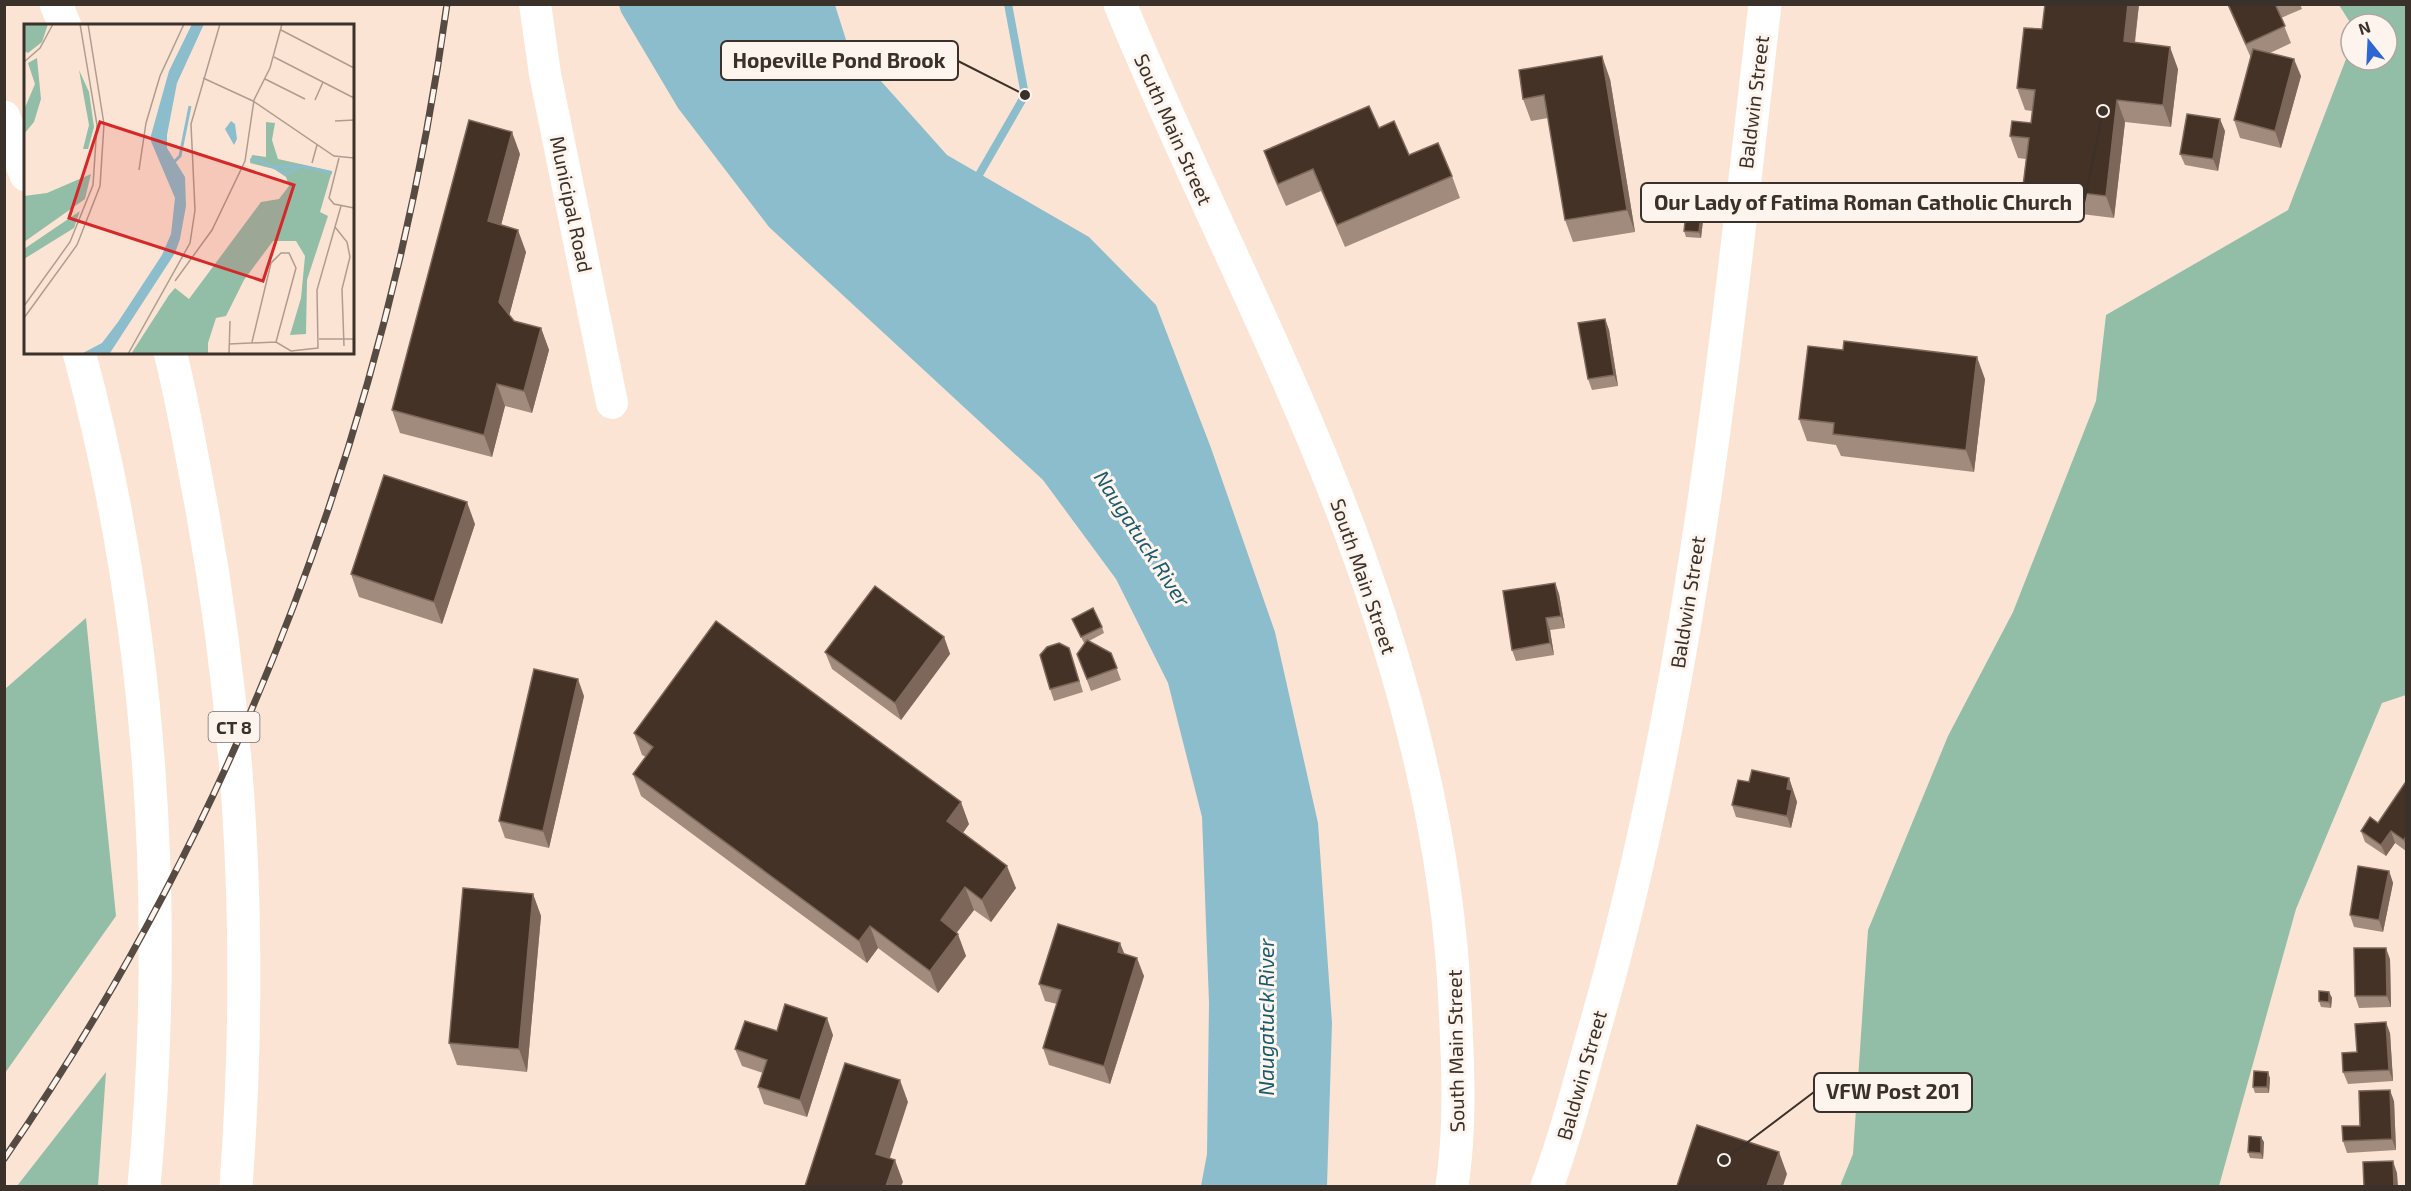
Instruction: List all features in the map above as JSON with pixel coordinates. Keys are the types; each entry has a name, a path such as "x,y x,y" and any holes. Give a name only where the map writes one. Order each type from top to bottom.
{"main road":[{"path":"56,4 64,24"},
{"name":"South Main Street","path":"1120,4 1324,465 1364,569 1400,681 1431,805 1451,932 1458,1089 1452,1186"},
{"name":"Baldwin Street","path":"1547,1186 1624,924 1667,725 1714,421 1765,4"},
{"path":"4,117 24,170"},
{"path":"79,354 102,449 135,637 153,823 155,1010 153,1089 144,1186"},
{"name":"CT 8","path":"170,354 207,539 234,727 242,821 245,915 242,1107 236,1186"}],"street":[{"name":"Municipal Road","path":"535,4 545,74 612,403"}],"green space":[{"path":"2339,5 2406,5 2406,695 2382,703 2296,909 2219,1186 1840,1186 1853,1154 1868,930 1948,736 2013,612 2096,401 2106,315 2288,210 2341,72 2399,72 2399,12 2343,12"},
{"path":"86,618 116,916 5,1073 5,689"},
{"path":"106,1072 98,1186 17,1186"}],"water":[{"name":"Naugatuck River","path":"619,5 835,5 847,43 947,155 1089,237 1156,305 1211,448 1275,632 1318,823 1332,1023 1327,1186 1201,1186 1207,1154 1209,1003 1202,817 1168,683 1116,579 1043,480 769,227 678,108"}],"building":[{"path":"2045,4 2128,4 2124,41 2170,47 2163,105 2117,100 2106,196 2023,186 2029,138 2010,136 2012,121 2031,123 2035,90 2017,88 2024,28 2042,29"},
{"path":"2228,4 2275,4 2285,26 2246,44"},
{"path":"2253,49 2294,59 2275,131 2234,120"},
{"path":"1602,56 1627,210 1565,220 1544,95 1523,99 1519,70"},
{"path":"1369,106 1379,128 1394,121 1409,155 1438,143 1452,176 1337,225 1313,169 1278,184 1264,151"},
{"path":"2187,114 2220,119 2213,159 2180,154"},
{"path":"469,120 512,132 488,221 518,230 499,302 514,321 541,328 524,391 497,384 484,435 392,410"},
{"path":"1689,186 1704,188 1699,232 1684,231"},
{"path":"1605,319 1614,375 1588,379 1578,323"},
{"path":"1844,341 1977,357 1966,450 1833,434 1834,423 1799,419 1808,346 1843,350"},
{"path":"384,475 467,502 434,602 351,574"},
{"path":"1555,583 1561,616 1546,618 1550,643 1512,650 1503,591"},
{"path":"875,586 944,637 895,703 825,652"},
{"path":"1093,608 1102,627 1081,637 1072,619"},
{"path":"716,621 961,802 947,821 1007,866 982,900 965,887 941,920 958,934 930,971 870,926 859,941 633,774 653,747 634,733"},
{"path":"1087,640 1111,653 1117,668 1087,679 1077,654"},
{"path":"1059,643 1069,648 1079,681 1050,689 1040,655 1047,647"},
{"path":"534,669 578,679 543,831 499,821"},
{"path":"1752,770 1789,778 1787,789 1792,790 1787,816 1732,805 1738,780 1749,782"},
{"path":"2405,783 2406,836 2404,840 2391,831 2381,845 2361,831 2370,817 2378,823"},
{"path":"2358,866 2389,871 2379,920 2350,915"},
{"path":"463,888 533,894 519,1049 449,1043"},
{"path":"1058,924 1120,943 1118,952 1137,958 1104,1066 1043,1048 1061,990 1039,984"},
{"path":"2354,948 2386,948 2387,996 2355,996"},
{"path":"2319,991 2329,992 2329,1002 2319,1001"},
{"path":"785,1004 827,1018 800,1100 758,1087 767,1060 735,1049 745,1021 777,1031"},
{"path":"2386,1022 2389,1070 2343,1072 2342,1053 2357,1052 2355,1024"},
{"path":"845,1063 900,1080 876,1154 895,1160 886,1186 805,1186"},
{"path":"2254,1071 2268,1072 2267,1087 2253,1087"},
{"path":"2390,1090 2392,1139 2343,1141 2342,1126 2360,1126 2359,1091"},
{"path":"1697,1125 1779,1152 1767,1186 1677,1186"},
{"path":"2249,1136 2261,1137 2261,1153 2248,1152"},
{"path":"2393,1161 2394,1186 2364,1186 2363,1162"}],"waterway":[{"path":"976,180 1025,95 1008,4"}],"railway":[{"path":"4,1159 89,1028 165,891 233,751 293,607 344,460 387,310 421,158 447,4"}],"place":[{"name":"Hopeville Pond Brook","path":"1025,95"},
{"name":"Our Lady of Fatima Roman Catholic Church","path":"2103,111"},
{"name":"VFW Post 201","path":"1724,1160"}]}
